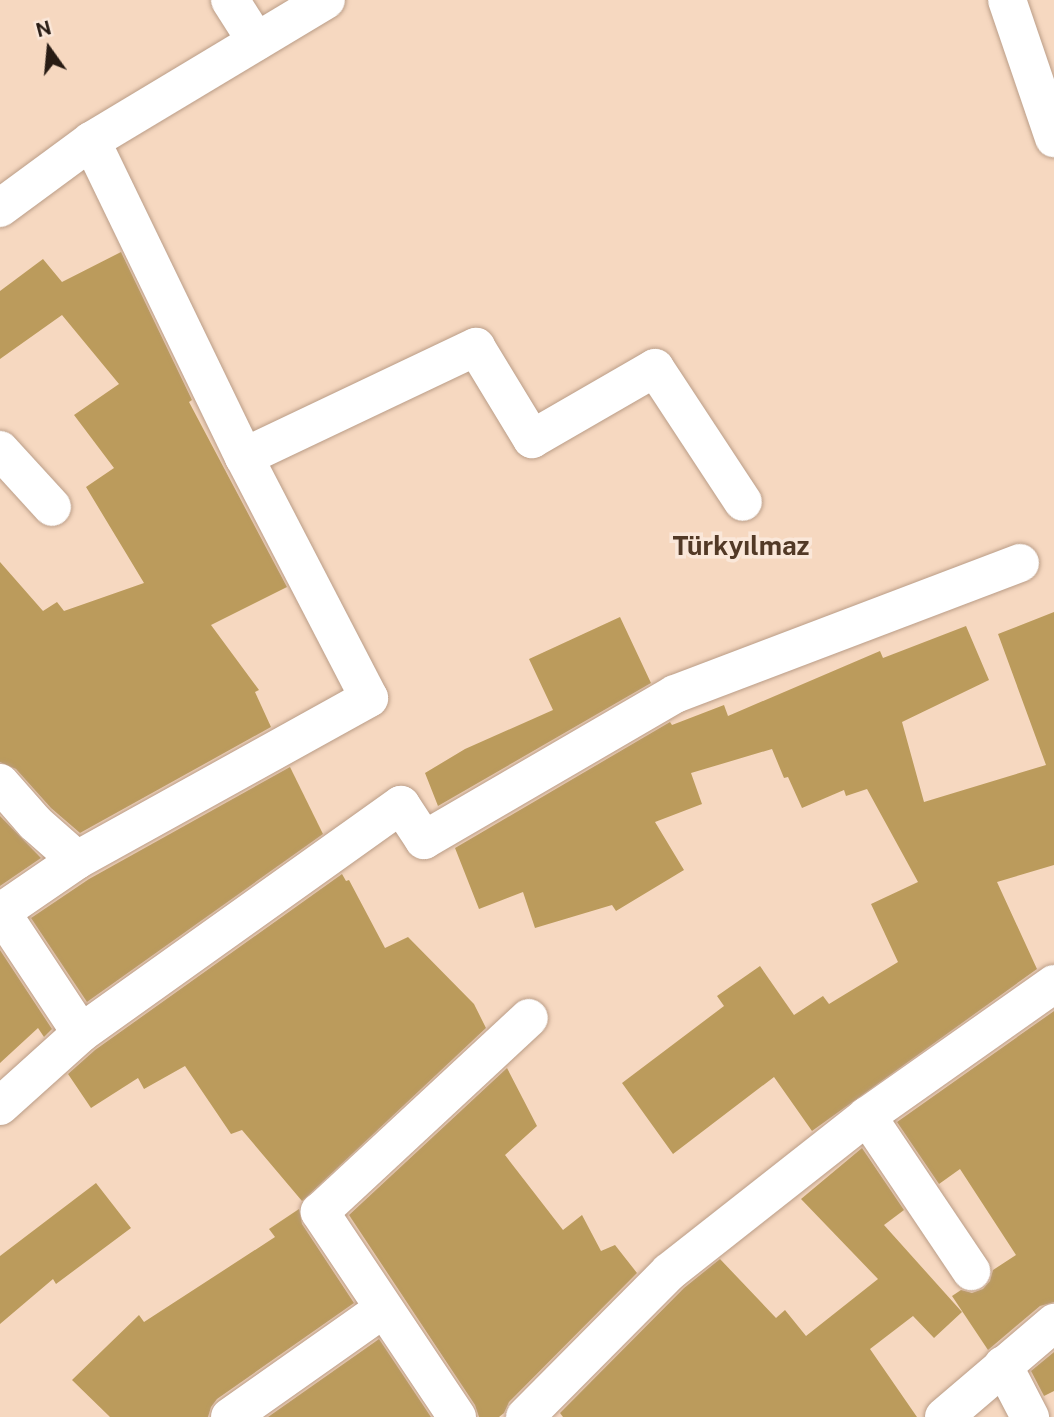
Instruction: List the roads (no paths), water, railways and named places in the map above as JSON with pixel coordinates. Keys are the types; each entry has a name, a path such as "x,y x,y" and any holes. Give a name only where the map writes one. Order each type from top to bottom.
{"street":[{"path":"230,0 256,41"},
{"path":"0,208 91,141 326,0"},
{"path":"1007,0 1054,138"},
{"path":"81,1033 1,912 77,860 369,698 244,457 91,141"},
{"path":"244,457 476,347 532,439 655,368 743,502"},
{"path":"0,450 52,507"},
{"path":"5,1090 401,805 424,840 675,694 1020,563"},
{"path":"0,783 35,823 77,860"},
{"path":"525,1417 669,1272 867,1116 1054,984"},
{"path":"457,1417 320,1212 528,1018"},
{"path":"867,1116 971,1271"},
{"path":"230,1417 383,1309"},
{"path":"944,1417 1054,1323"},
{"path":"1003,1365 1030,1417"}],"district":[{"name":"Türkyılmaz","path":"741,546"}]}
